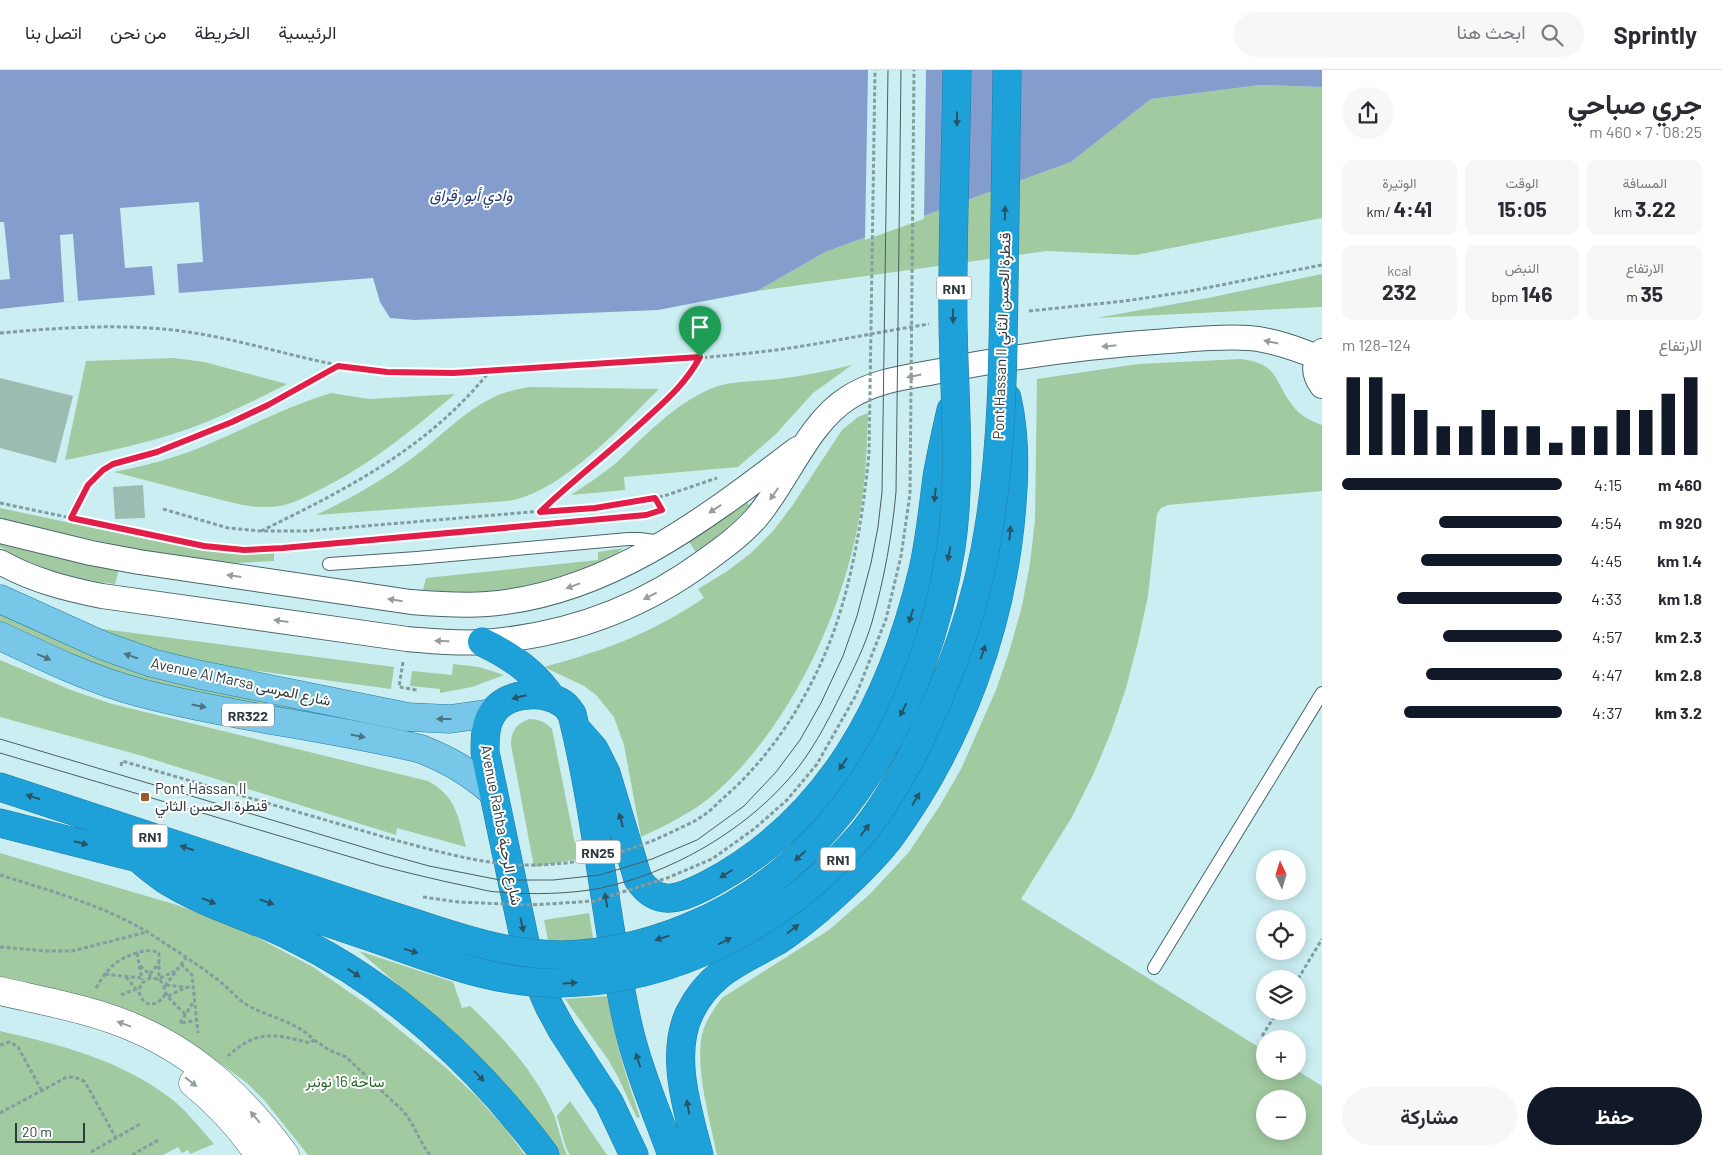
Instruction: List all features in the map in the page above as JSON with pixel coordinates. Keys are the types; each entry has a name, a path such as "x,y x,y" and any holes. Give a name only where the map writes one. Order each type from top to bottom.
{"highway":[{"name":"RN1","path":"0,787 374,910 497,947 524,952 562,954 599,952 636,946 671,935 706,920 740,902 772,881 827,830 872,767 909,697 935,623 944,584 955,506 953,319 957,70"},
{"name":"Pont Hassan II قنطرة الحسن الثاني","path":"138,858 487,975 522,981 558,983 594,981 629,976 664,967 698,955 762,921 814,883 862,834 882,806 917,745 951,666 978,579 990,521 1003,384 1007,70"},
{"path":"698,1155 688,1111 680,1052 682,1033 688,1015 698,997 710,982 725,970 779,939 818,910 854,878 886,842 914,802 938,761 976,673 991,628 1003,582 1010,534 1013,438 1011,415 1003,384"},
{"path":"575,727 594,749 606,773 638,880 653,895 663,898 686,896 744,863 770,843 806,809 838,772 857,744 878,702 896,659 912,615 923,569 932,523 942,450 955,396"},
{"path":"482,642 523,666 551,697"},
{"path":"492,714 512,698 539,694 551,697"},
{"name":"RN25","path":"551,697 564,703 572,714 590,801 628,1023 638,1060 672,1155"},
{"name":"Avenue Rahba شارع الرحبة","path":"492,714 485,739 485,752 526,942 538,981 562,1030 609,1102 634,1155"},
{"name":"RN1","path":"0,822 138,858"},
{"path":"138,858 170,882 188,892 292,937 379,989 419,1020 457,1054 492,1090 525,1128 545,1155"}],"main road":[{"name":"Avenue Al Marsa شارع المرسى","path":"0,599 104,646 152,663 201,676 408,717 450,719 492,714"},
{"name":"Avenue Al Marsa شارع المرسى","path":"0,636 90,676 140,693 191,705 421,749 455,764 493,792"}],"street":[{"path":"0,562 42,582 102,596 407,639 439,642 482,642 520,638 557,631 594,620 629,606 663,589 695,568 734,539 755,519 773,496 810,438 829,413 848,398 870,386 986,362 1079,349 1144,342 1228,337 1274,342 1320,354 1315,372 1322,386"},
{"path":"0,531 81,551 139,562 411,602 449,605 487,604 525,599 561,590 597,578 631,562 664,543 742,491 810,438"},
{"path":"0,991 71,1007 104,1017 139,1030 168,1044 196,1062 222,1083 246,1106 285,1155"},
{"path":"0,1009 97,1034 130,1045 158,1060 184,1076 208,1096 230,1118 259,1155"}],"lane":[{"path":"329,564 640,539 664,543"},
{"path":"1154,968 1322,693"}],"path":[{"path":"121,766 122,761 391,839 471,859 520,865 568,863 612,856 658,838 701,818 733,790 767,752 791,718 811,683 834,628 853,564 863,509 869,454 875,70"},
{"path":"419,897 458,902 531,905 594,901 667,878 712,859 754,829 787,800 817,764 856,695 886,619 900,556 910,494 914,70"},
{"path":"1022,312 1125,301 1185,292 1322,265"},
{"path":"0,333 96,326 136,327 205,334 338,366 387,372 489,372 700,357 804,346 938,323"},
{"path":"540,512 617,446 678,389 700,357"},
{"path":"71,518 88,485 103,470 113,464 179,444 232,422 282,398 338,366"},
{"path":"261,531 350,487 396,457 439,424 467,398 489,372"},
{"path":"163,509 228,528 261,531 306,531 595,508 655,498 717,478"},
{"path":"341,543 637,516 662,510 655,498"},
{"path":"0,503 204,546"},
{"path":"224,549 264,549 331,544"},
{"path":"404,659 399,688 425,691"},
{"path":"0,875 105,910 148,932 214,977 241,1001 254,1009 286,1021 329,1050 346,1057 402,1110 410,1120 430,1155"},
{"path":"0,947 46,952 72,951 148,932"},
{"path":"1303,970 1322,939"},
{"path":"92,996 104,974 113,965 124,957 137,953 151,950 158,952 159,979"},
{"path":"137,953 142,981 139,988 141,997 147,1003 156,1004 167,995 188,987"},
{"path":"165,985 186,958"},
{"path":"104,974 142,981 150,976 159,962"},
{"path":"181,964 191,973 194,988 197,1037"},
{"path":"139,965 150,976 159,979 165,985 167,995 186,1015"},
{"path":"159,979 176,970"},
{"path":"126,977 136,990"},
{"path":"165,985 194,988"},
{"path":"178,1028 195,1001"},
{"path":"181,1023 197,1020"},
{"path":"224,1059 242,1045 257,1037 280,1036 310,1043 314,1040"},
{"path":"0,1045 10,1042 18,1047 42,1091"},
{"path":"0,1113 67,1077 80,1079 88,1087 116,1138"},
{"path":"91,1152 142,1122"},
{"path":"132,1155 160,1139"}],"green space":[{"path":"1260,85 1322,87 1322,218 1136,255 1047,251 757,291 825,252 1071,162 1151,99"},
{"path":"1322,274 1322,307 1096,318 1208,298"},
{"path":"174,358 204,362 287,384 226,414 188,429 127,447 65,460 86,361"},
{"path":"1241,359 1254,361 1269,369 1299,413 1322,425 1322,491 1168,505 1161,508 1157,514 1148,596 1126,688 1111,732 1093,775 1072,817 1021,899 1256,1045 1256,1080 1306,1080 1306,1076 1322,1086 1322,1155 717,1155 704,1095 700,1063 702,1035 710,1015 722,998 829,930 870,894 909,852 939,807 961,769 996,690 1022,606 1030,563 1035,520 1037,379 1138,364"},
{"path":"852,365 813,393 775,435 738,467 624,477 625,490 571,495 615,464 671,413 710,389 727,384 778,379"},
{"path":"528,387 659,389 609,439 589,456 548,486 527,496 507,501 316,515 355,495 391,473 415,456 461,417 481,404 501,394"},
{"path":"331,393 369,399 455,394 407,434 356,470 295,502 276,507 238,504 114,472 189,452 281,412"},
{"path":"868,413 864,484 854,546 843,585 811,663 790,701 767,736 741,767 713,795 696,807 679,818 641,837 624,745 614,717 596,695 584,686 544,667 627,640 665,622 704,598 698,589 726,572 751,553 773,531 792,506 842,430 858,417"},
{"path":"746,501 750,506 724,531 696,552 687,539"},
{"path":"0,508 160,542 198,548 236,552 274,551 274,561 235,563 161,554 124,547 0,518"},
{"path":"0,543 119,569 115,584 55,572 13,554 0,547"},
{"path":"624,548 607,559 576,573 520,588 482,592 423,590 426,578 598,560 598,552"},
{"path":"0,611 165,680 199,689 411,729 410,734 198,694 131,677 99,666 0,624"},
{"path":"95,628 394,667 391,689 229,667 174,656 121,639"},
{"path":"0,660 71,690 112,704 428,781 438,787 451,801 458,817 466,847 397,828 396,835 139,755 0,717"},
{"path":"453,664 479,667 504,675 472,687 440,693 440,689 410,686 412,671 452,675"},
{"path":"529,719 542,721 552,729 578,859 534,867 511,745 515,729"},
{"name":"ساحة 16 نونبر","path":"0,853 177,905 247,932 313,967 375,1010 445,1067 476,1096 505,1128 525,1155 308,1155 265,1101 247,1083 195,1045 0,980"},
{"path":"589,913 594,944 550,951 544,920"},
{"path":"359,951 453,982 462,1008 470,1006 482,1018 518,1056 538,1085 554,1115 567,1155 559,1155 539,1128 429,1012"},
{"path":"608,996 621,1057 640,1117 637,1118 609,1061 565,999"},
{"path":"0,1031 67,1048 109,1063 130,1073 150,1084 175,1102 193,1119 214,1144 190,1154 188,1150 182,1153 178,1147 163,1155 0,1155"},
{"path":"570,1101 607,1155 570,1155 566,1148 557,1116"}],"water":[{"name":"وادي أبو رقراق","path":"0,70 1322,70 1322,87 1260,85 1151,99 1071,162 825,252 757,291 658,310 414,320 390,318 380,302 373,278 64,302 0,309"}],"pier":[{"path":"868,70 926,70 924,219 865,240"},
{"path":"199,202 203,262 177,264 179,294 155,296 152,266 125,268 120,208"},
{"path":"0,222 4,222 10,279 0,280"},
{"path":"73,234 78,301 64,302 60,235"}],"building":[{"path":"0,378 73,396 56,463 0,448"},
{"path":"143,485 145,518 115,519 113,487"}],"tram line":[{"path":"0,739 386,854 429,866 500,880 553,880 600,875 652,859 697,840 744,806 776,772 800,740 821,703 843,656 857,616 871,563 882,492 888,70"},
{"path":"0,753 381,866 495,892 564,893 601,888 627,881 677,862 702,849 747,818 767,801 795,772 824,727 866,640 884,574 896,492 901,70"}],"place":[{"name":"Pont Hassan II قنطرة الحسن الثاني","path":"145,797"}],"route":[{"path":"700,357 678,389 617,446 577,478 540,512 595,508 655,498 662,510 646,515 244,550 204,546 71,518 82,495 95,476 113,464 157,452 232,422 304,386 338,366 387,372 454,373 619,364 700,357"}]}
